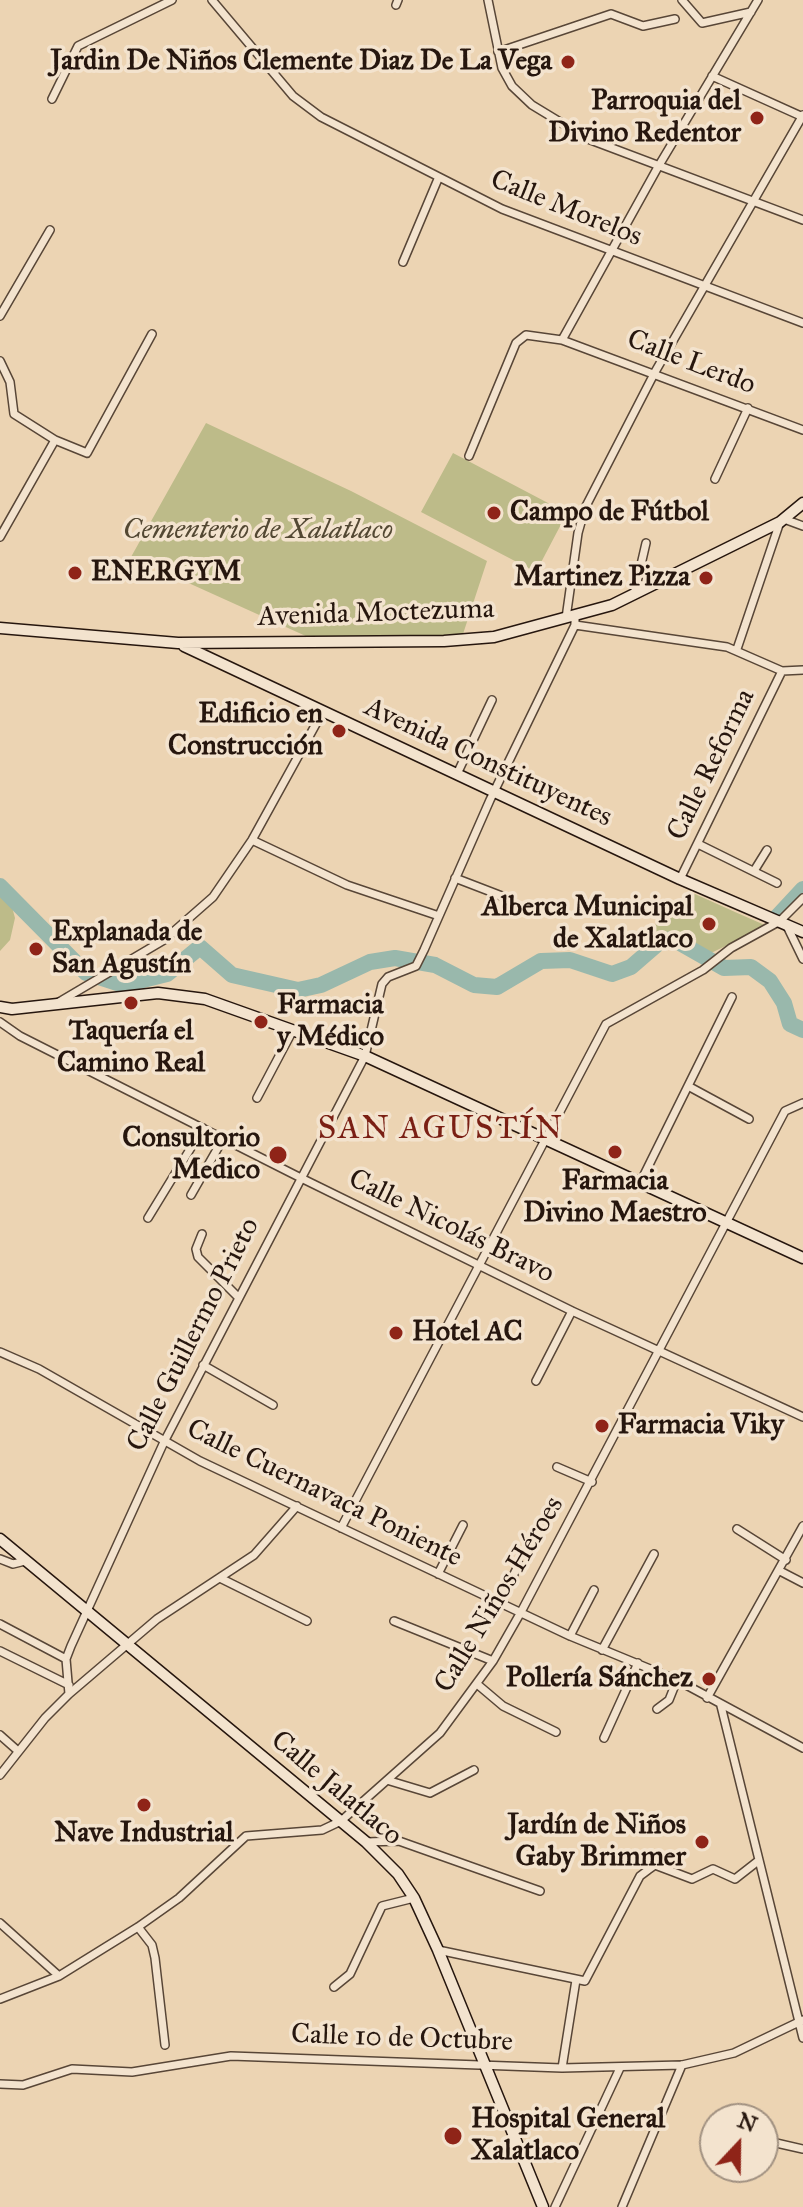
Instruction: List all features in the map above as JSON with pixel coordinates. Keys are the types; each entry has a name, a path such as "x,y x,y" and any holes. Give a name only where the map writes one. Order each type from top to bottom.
{"main road":[{"name":"Avenida Moctezuma","path":"0,628 178,643 444,641 494,637 572,621 634,595 782,521 803,503"},
{"name":"Avenida Constituyentes","path":"178,643 680,879 803,932"},
{"path":"0,1007 180,994 365,1056 803,1258"},
{"path":"0,1000 22,1006"},
{"name":"Calle Jalatlaco","path":"0,1539 366,1842 398,1874 414,1898 438,1950 543,2207"}],"street":[{"path":"52,99 78,46 172,0"},
{"name":"Calle Morelos","path":"212,0 293,96 321,117 502,209 704,287 802,320"},
{"path":"488,0 498,52 512,86 532,105 588,139 803,220"},
{"path":"682,0 702,23 751,12"},
{"path":"562,340 658,167 758,0"},
{"path":"498,52 611,14 643,26 675,19"},
{"path":"252,840 347,885 439,916 572,621 580,521 655,372 803,116 712,76"},
{"path":"403,262 438,179"},
{"path":"0,316 50,230"},
{"path":"0,361 10,382 14,414 55,440 87,453 152,334"},
{"name":"Calle Lerdo","path":"469,456 518,339 526,335 562,340 655,372 803,430"},
{"path":"715,479 748,408"},
{"path":"0,537 55,440"},
{"path":"737,649 782,521 803,526"},
{"path":"634,595 646,543"},
{"path":"572,621 737,649 782,671 803,670"},
{"name":"Calle Reforma","path":"680,879 782,671"},
{"path":"457,774 492,700"},
{"path":"58,1003 164,940 195,916 213,897 252,840 322,713"},
{"path":"698,844 777,883"},
{"path":"754,871 767,850"},
{"path":"455,878 507,898"},
{"path":"341,1528 606,1024 703,970 717,957 783,922 803,898"},
{"name":"Calle Guillermo Prieto","path":"66,1659 85,1611 164,1442 237,1296 365,1056 384,980 416,966 439,916"},
{"path":"783,922 803,959"},
{"path":"641,1181 732,997"},
{"name":"Calle Nicolás Bravo","path":"0,1022 20,1036 299,1177 572,1311 803,1417"},
{"path":"257,1098 293,1030"},
{"path":"688,1086 749,1119"},
{"name":"Calle Niños Héroes","path":"0,1999 59,1976 138,1927 179,1898 246,1836 322,1830 341,1821 390,1781 440,1733 493,1661 521,1612 785,1111 803,1103"},
{"path":"148,1218 203,1128"},
{"path":"191,1195 223,1139"},
{"path":"202,1234 196,1249 198,1257 237,1296"},
{"path":"536,1381 572,1311"},
{"name":"Calle Cuernavaca Poniente","path":"0,1352 39,1369 164,1442 570,1636 677,1680 803,1748"},
{"path":"203,1365 273,1405"},
{"path":"557,1467 592,1482"},
{"path":"0,1775 69,1690 157,1619 222,1579 263,1547 297,1506"},
{"path":"438,1574 463,1525"},
{"path":"707,1698 803,1526"},
{"path":"737,1529 786,1560"},
{"path":"602,1650 654,1554"},
{"path":"0,1559 13,1564 25,1561"},
{"path":"500,1602 519,1564"},
{"path":"780,1571 803,1583"},
{"path":"222,1579 307,1621"},
{"path":"570,1636 594,1590"},
{"path":"394,1621 493,1661"},
{"path":"0,1624 66,1659 69,1690"},
{"path":"0,1651 69,1690"},
{"path":"604,1738 638,1663"},
{"path":"657,1709 669,1700 677,1680"},
{"path":"477,1684 503,1706 556,1732"},
{"path":"721,1706 803,2038"},
{"path":"0,1735 18,1751"},
{"path":"390,1781 430,1793 474,1770"},
{"path":"366,1842 399,1841 540,1891"},
{"path":"438,1950 585,1981 640,1876 655,1865 692,1879 713,1869 735,1879 758,1861"},
{"path":"334,1987 350,1974 382,1906 414,1898"},
{"path":"0,1923 59,1976"},
{"path":"138,1927 152,1945 155,1958 165,2045"},
{"path":"562,2068 576,1980"},
{"name":"Calle 10 de Octubre","path":"0,2084 23,2085 72,2069 132,2072 231,2056 562,2068 682,2065 734,2053 800,2021"},
{"path":"622,2207 682,2065"},
{"path":"555,2207 620,2068"},
{"path":"779,2144 803,2149"}],"green space":[{"name":"Cementerio de Xalatlaco","path":"206,423 351,491 487,561 463,634 319,642 131,557"},
{"name":"Campo de Fútbol","path":"453,453 567,513 536,572 421,512"},
{"path":"0,893 12,907 15,918 10,940 0,951"},
{"name":"Alberca Municipal de Xalatlaco","path":"695,894 767,926 711,953 680,934 664,932 652,937 659,912"}],"waterway":[{"path":"0,886 86,973 123,985 167,974 200,947 232,975 298,990 321,985 370,962 395,958 435,965 474,985 497,987 541,961 570,960 612,974 631,967 661,941 673,939 724,968 751,967 770,981 784,1003 790,1024 803,1030"},
{"path":"777,917 803,889"}],"place":[{"name":"Jardin De Niños Clemente Diaz De La Vega","path":"568,62"},
{"name":"Parroquia del Divino Redentor","path":"757,118"},
{"name":"Campo de Fútbol","path":"494,513"},
{"name":"ENERGYM","path":"75,573"},
{"name":"Martinez Pizza","path":"706,578"},
{"name":"Edificio en Construcción","path":"339,731"},
{"name":"Alberca Municipal de Xalatlaco","path":"709,924"},
{"name":"Explanada de San Agustín","path":"36,949"},
{"name":"Taquería el Camino Real","path":"131,1003"},
{"name":"Farmacia y Médico","path":"261,1022"},
{"name":"Farmacia Divino Maestro","path":"615,1152"},
{"name":"Consultorio Medico","path":"278,1155"},
{"name":"Hotel AC","path":"396,1333"},
{"name":"Farmacia Viky","path":"602,1426"},
{"name":"Pollería Sánchez","path":"709,1679"},
{"name":"Nave Industrial","path":"144,1805"},
{"name":"Jardín de Niños Gaby Brimmer","path":"702,1842"},
{"name":"Hospital General Xalatlaco","path":"453,2136"}],"district":[{"name":"SAN AGUSTÍN","path":"441,1130"}]}
